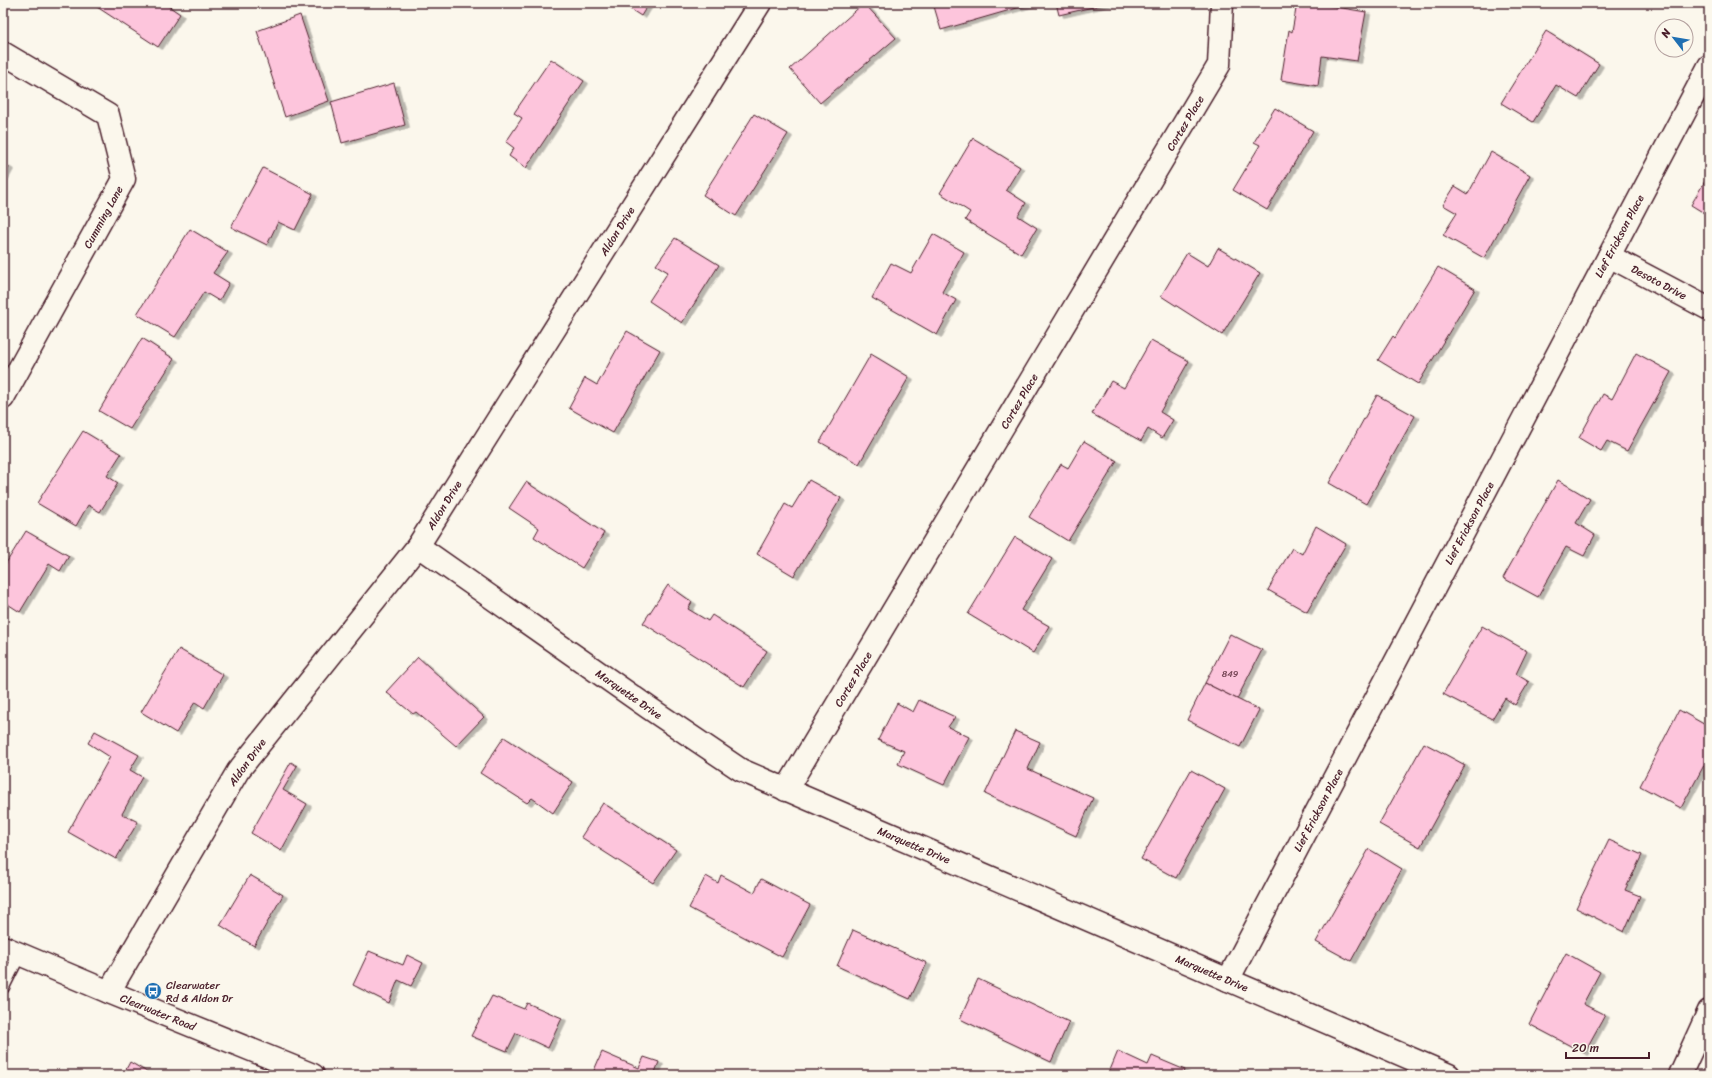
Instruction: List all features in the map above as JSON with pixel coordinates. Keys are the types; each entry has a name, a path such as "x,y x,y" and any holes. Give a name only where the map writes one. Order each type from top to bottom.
{"street":[{"name":"Aldon Drive","path":"108,992 238,771 418,546 760,3"},
{"name":"Cortez Place","path":"786,790 1219,65 1222,3"},
{"name":"Cumming Lane","path":"3,53 108,115 124,179 3,398"},
{"name":"Lief Erickson Place","path":"1228,980 1709,66"},
{"name":"Desoto Drive","path":"1609,256 1709,309"},
{"name":"Marquette Drive","path":"418,546 741,770 1449,1075"},
{"name":"Clearwater Road","path":"12,951 287,1070 313,1075"},
{"path":"1680,1075 1709,1012"}],"lane":[{"path":"3,988 12,951"}],"building":[{"path":"91,3 164,3 180,14 158,47"},
{"path":"621,3 649,3 641,16"},
{"path":"864,3 896,38 820,103 790,69"},
{"path":"933,3 1031,3 1031,4 941,30"},
{"path":"1056,3 1110,3 1059,15"},
{"path":"1297,3 1313,3 1366,12 1357,61 1322,56 1318,86 1281,80 1289,30 1292,32"},
{"path":"300,15 329,101 285,117 257,31"},
{"path":"1546,31 1599,64 1578,98 1556,85 1533,122 1501,103"},
{"path":"551,59 584,81 526,168 509,156 514,148 506,142 522,118 514,113"},
{"path":"394,83 405,125 342,143 331,102"},
{"path":"1275,108 1313,131 1267,210 1233,190 1260,145 1254,142"},
{"path":"754,114 788,134 736,216 703,195"},
{"path":"973,138 1020,167 1006,190 1026,203 1018,216 1037,228 1021,254 965,220 970,212 940,193"},
{"path":"1491,152 1530,175 1484,258 1443,235 1457,213 1443,205 1455,186 1468,194"},
{"path":"3,163 9,167 3,178"},
{"path":"263,168 313,194 295,230 278,222 267,245 231,227"},
{"path":"1709,174 1709,216 1691,205"},
{"path":"190,229 228,252 213,273 229,283 219,301 204,292 175,337 137,314"},
{"path":"933,234 964,252 942,292 956,300 937,335 872,298 891,263 911,273"},
{"path":"675,238 719,265 682,323 649,301 668,272 656,265"},
{"path":"1218,248 1260,273 1222,335 1161,296 1187,253 1208,266"},
{"path":"1438,267 1475,289 1418,384 1378,360 1393,336 1395,338"},
{"path":"627,331 660,350 613,433 569,408 585,378 597,385"},
{"path":"142,338 174,359 130,429 99,411"},
{"path":"1151,340 1189,361 1160,412 1173,420 1162,438 1148,429 1141,441 1092,414 1111,381 1124,388"},
{"path":"1636,353 1671,372 1627,451 1607,441 1601,451 1579,438 1603,394 1612,399"},
{"path":"871,354 909,377 859,464 820,442"},
{"path":"1377,395 1415,416 1366,504 1329,483"},
{"path":"83,431 121,454 107,476 118,483 100,512 88,505 76,526 37,503"},
{"path":"1084,441 1117,461 1068,541 1029,517 1061,464 1068,468"},
{"path":"809,480 841,498 794,576 757,554 785,504 792,508"},
{"path":"1558,480 1590,499 1576,523 1595,535 1584,556 1566,547 1538,597 1503,578"},
{"path":"526,482 604,533 582,568 534,537 539,528 509,508"},
{"path":"1316,526 1346,544 1307,612 1268,590 1292,548 1302,554"},
{"path":"26,531 69,556 60,571 49,564 20,612 3,601 3,568"},
{"path":"1015,537 1052,559 1021,610 1049,626 1033,653 968,614"},
{"path":"668,585 692,602 688,609 708,621 712,615 767,651 744,687 643,623"},
{"path":"1482,626 1527,651 1516,674 1529,682 1515,705 1505,698 1492,719 1443,694"},
{"path":"1230,634 1262,650 1237,699 1205,683"},
{"path":"179,649 223,675 204,708 195,702 176,733 141,712"},
{"path":"418,657 484,717 456,746 416,712 413,714 386,692"},
{"path":"1205,683 1259,710 1240,747 1187,720"},
{"path":"919,700 955,717 948,727 969,737 944,785 898,764 904,751 878,740 897,703 913,712"},
{"path":"1679,710 1709,727 1709,756 1681,808 1640,786"},
{"path":"95,731 139,755 130,770 142,777 122,814 138,822 116,859 68,832 110,757 88,743"},
{"path":"1015,731 1040,742 1028,769 1093,798 1076,836 985,794"},
{"path":"504,737 573,782 553,813 532,798 527,803 480,773"},
{"path":"1424,743 1465,765 1420,847 1379,824"},
{"path":"291,762 297,766 283,790 307,804 281,851 251,833"},
{"path":"1191,770 1225,789 1176,878 1141,859"},
{"path":"603,803 676,850 653,883 581,837"},
{"path":"1609,840 1642,855 1625,890 1640,896 1624,932 1576,908"},
{"path":"1369,849 1402,869 1351,961 1316,942"},
{"path":"250,875 283,895 254,946 220,925"},
{"path":"721,875 754,893 761,879 810,905 782,957 689,908 706,876 718,883"},
{"path":"853,930 927,963 910,999 837,966"},
{"path":"369,951 403,965 407,955 423,963 411,986 398,980 389,1003 353,985"},
{"path":"1566,953 1600,972 1583,1004 1605,1015 1584,1053 1529,1024"},
{"path":"978,979 1069,1022 1051,1062 960,1019"},
{"path":"492,996 524,1009 527,1003 562,1018 548,1048 516,1033 507,1051 471,1036"},
{"path":"1118,1051 1148,1065 1152,1056 1185,1070 1183,1075 1108,1075"},
{"path":"602,1052 639,1068 644,1057 659,1062 654,1075 592,1075"},
{"path":"130,1062 152,1075 123,1075"}],"place":[{"name":"Clearwater Rd & Aldon Dr","path":"153,991"}]}
